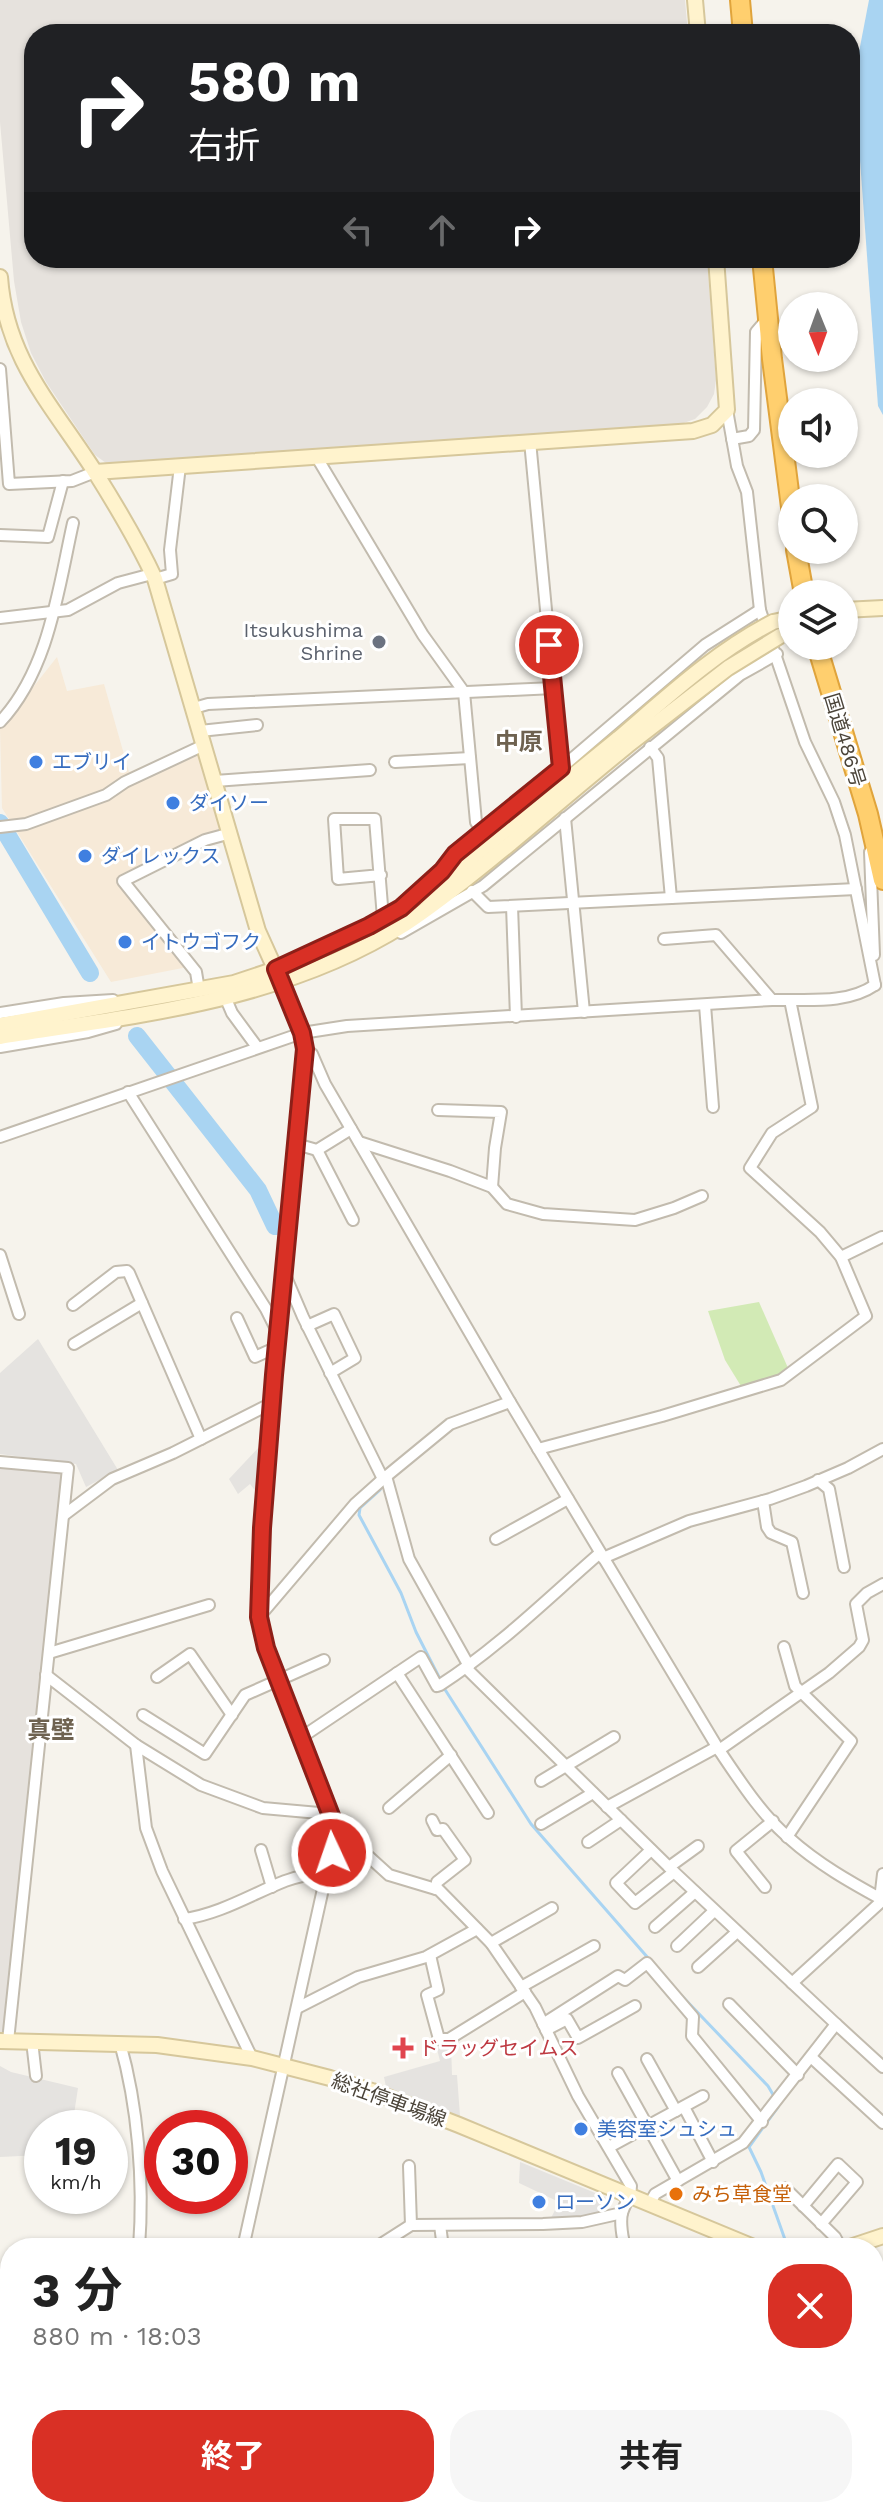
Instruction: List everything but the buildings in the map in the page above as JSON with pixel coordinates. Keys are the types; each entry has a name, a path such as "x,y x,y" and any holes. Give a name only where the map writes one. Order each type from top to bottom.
{"highway":[{"path":"740,0 742,24"},
{"path":"763,268 788,484"},
{"name":"国道486号","path":"821,660 868,814 883,880"}],"street":[{"path":"695,0 697,24"},
{"path":"717,268 727,410 737,466 747,492 760,610 805,742 834,802 845,835 875,985"},
{"path":"0,277 2,307 14,345 35,384 95,472 153,576 258,931 302,1033 305,1049 262,1528 259,1617 263,1638 335,1826 389,1875 436,1889 491,1943 523,1990 578,2096 631,2186 631,2197 622,2213 623,2238"},
{"path":"732,439 749,436 754,430 756,332 768,317"},
{"path":"0,369 4,468 9,484 72,481 95,472 693,431 712,425 727,410"},
{"path":"530,441 561,768"},
{"path":"316,456 423,635 464,692 476,822 482,831"},
{"path":"0,618 68,610 118,583 172,574 170,550 180,466"},
{"path":"0,535 48,537 63,481"},
{"path":"0,722 34,671 53,612 73,523"},
{"path":"858,609 883,608"},
{"path":"401,908 442,871 455,854 705,645 760,610"},
{"path":"0,1025 226,999 278,975 432,890 623,742 728,668 776,629"},
{"path":"378,938 404,932 483,886 740,675 777,654"},
{"path":"194,708 208,704 554,688"},
{"path":"3,826 26,824 106,795 202,738 257,725"},
{"path":"0,1037 135,1008 199,990 323,966 404,925 448,894 623,742"},
{"path":"650,747 658,758 671,898"},
{"path":"395,762 470,758"},
{"path":"215,781 370,770"},
{"path":"868,814 875,985"},
{"path":"565,818 584,1012"},
{"path":"381,875 338,879 334,819 375,819 381,875 383,918"},
{"path":"199,990 196,972 123,881 205,840 231,833"},
{"path":"472,891 488,907 856,889"},
{"path":"512,906 516,1017"},
{"path":"664,939 716,935 772,1000"},
{"path":"0,1137 302,1033 347,1026 860,995 875,985"},
{"path":"226,999 232,1013 257,1047"},
{"path":"538,1449 781,1380 866,1316 841,1257 820,1232 750,1168 772,1133 812,1107 790,1000"},
{"path":"0,1013 91,1001 135,1008"},
{"path":"705,1005 713,1107"},
{"path":"0,1047 88,1032 135,1008"},
{"path":"305,1049 312,1054 325,1084 510,1402 718,1749 749,1793 787,1837 840,1877 883,1900"},
{"path":"128,1092 278,1332"},
{"path":"438,1110 501,1112 492,1187"},
{"path":"317,1150 351,1129"},
{"path":"359,1142 492,1187 507,1204 532,1211 566,1216 644,1218 702,1196"},
{"path":"296,1144 317,1150 353,1220"},
{"path":"841,1257 882,1237"},
{"path":"0,1255 19,1314"},
{"path":"73,1305 121,1271 129,1273 201,1439"},
{"path":"284,1272 307,1326 384,1477 409,1559 468,1667 714,1911 883,2067"},
{"path":"74,1344 142,1303"},
{"path":"307,1326 334,1314 355,1358 330,1373"},
{"path":"237,1318 255,1357 277,1347"},
{"path":"259,1617 355,1504 384,1477 450,1424 510,1402"},
{"path":"64,1515 112,1479 272,1403"},
{"path":"302,1737 421,1657 437,1686 442,1684 468,1667 601,1555 689,1521 763,1501 848,1468 883,1449"},
{"path":"0,1462 68,1468 4,2041"},
{"path":"818,1480 829,1489 844,1567"},
{"path":"496,1539 568,1499"},
{"path":"763,1501 767,1527 771,1533 792,1542 803,1593"},
{"path":"607,1807 718,1749 829,1673 862,1643 856,1604 883,1584"},
{"path":"49,1653 209,1605"},
{"path":"784,1647 795,1686 851,1741 787,1837"},
{"path":"157,1677 190,1654 232,1715"},
{"path":"143,1715 205,1754 245,1695 324,1660"},
{"path":"397,1673 488,1813"},
{"path":"46,1675 136,1745 201,1785 240,1801 285,1812 330,1814"},
{"path":"541,1781 614,1737"},
{"path":"136,1745 146,1828 184,1919 252,2058"},
{"path":"389,1808 451,1755"},
{"path":"541,1824 593,1793"},
{"path":"432,1820 437,1830 443,1829 465,1860 437,1882 436,1889"},
{"path":"588,1842 621,1820"},
{"path":"765,1887 736,1851 773,1821"},
{"path":"243,2238 328,1871 335,1826"},
{"path":"651,1850 616,1883 635,1903 698,1846"},
{"path":"261,1850 272,1887"},
{"path":"184,1919 240,1902 304,1875 328,1871"},
{"path":"883,1874 883,1900"},
{"path":"655,1927 695,1892"},
{"path":"792,1983 883,1900"},
{"path":"491,1943 552,1908"},
{"path":"677,1946 714,1911"},
{"path":"297,2008 358,1977 430,1955 477,1929"},
{"path":"698,1967 737,1932"},
{"path":"430,1955 438,1990 427,1995 439,2039 449,2039 594,1946"},
{"path":"544,2027 618,1976 625,1980 647,1963 693,2017 692,2036 762,2122"},
{"path":"729,2004 798,2075"},
{"path":"544,2027 567,2019 578,2038 635,2006"},
{"path":"649,2205 655,2194 743,2143 836,2024"},
{"name":"総社停車場線","path":"4,2041 120,2043 186,2048 284,2066 372,2091 731,2238"},
{"path":"32,2041 36,2076"},
{"path":"120,2043 134,2099 142,2205 140,2238"},
{"path":"811,2057 883,2123"},
{"path":"647,2059 713,2162"},
{"path":"618,2073 678,2181"},
{"path":"609,2147 703,2096"},
{"path":"803,2206 838,2164 857,2182 821,2224"},
{"path":"409,2166 411,2225"},
{"path":"785,2188 836,2238"},
{"path":"391,2238 411,2225 582,2222 622,2213"},
{"path":"440,2225 442,2238"}],"shaded area":[{"path":"0,0 685,0 687,24 24,24 24,268 708,268 716,380 714,394 695,419 672,427 106,463 95,455 46,382 31,353 21,322 14,281 0,122"},
{"path":"57,657 67,691 104,684 129,772 197,743 225,830 125,873 198,965 111,982 2,808 0,729"},
{"path":"38,1339 118,1470 86,1487 76,1464 0,1454 0,1373"},
{"path":"262,1444 260,1497 250,1484 238,1494 229,1479"},
{"path":"0,1468 63,1474 5,2032 0,2032"},
{"path":"451,2044 452,2075 457,2075 460,2116 386,2087 384,2077 440,2061 436,2045"},
{"path":"0,2066 11,2072 78,2088 75,2110 24,2110 24,2156 0,2157"},
{"path":"520,2162 605,2197 607,2211 551,2218 559,2202 519,2183"}],"green space":[{"path":"759,1302 788,1368 778,1377 744,1391 725,1360 708,1311"}],"water":[{"path":"869,0 883,0 883,415 878,406 860,160 860,47"}],"waterway":[{"path":"0,823 90,973"},
{"path":"137,1036 258,1190 275,1226"},
{"path":"295,1311 335,1394"},
{"path":"382,1485 360,1508 359,1515 401,1593 416,1632 441,1681"},
{"path":"444,1688 531,1824 649,1959"},
{"path":"680,1994 768,2086 775,2098"},
{"path":"777,2105 749,2147 784,2238"}],"place":[{"name":"Itsukushima Shrine","path":"379,642"},
{"name":"エブリイ","path":"36,762"},
{"name":"ダイソー","path":"173,803"},
{"name":"ダイレックス","path":"85,856"},
{"name":"イトウゴフク","path":"125,942"},
{"name":"ドラッグセイムス","path":"403,2048"},
{"name":"美容室シュシュ","path":"581,2129"},
{"name":"みち草食堂","path":"676,2194"},
{"name":"ローソン","path":"539,2202"}],"district":[{"name":"中原","path":"519,742"},
{"name":"真壁","path":"51,1730"}],"route":[{"path":"332,1853 335,1826 266,1648 259,1617 262,1528 274,1375 305,1049 302,1033 276,969 401,908 442,871 455,854 561,768 549,645"}]}
